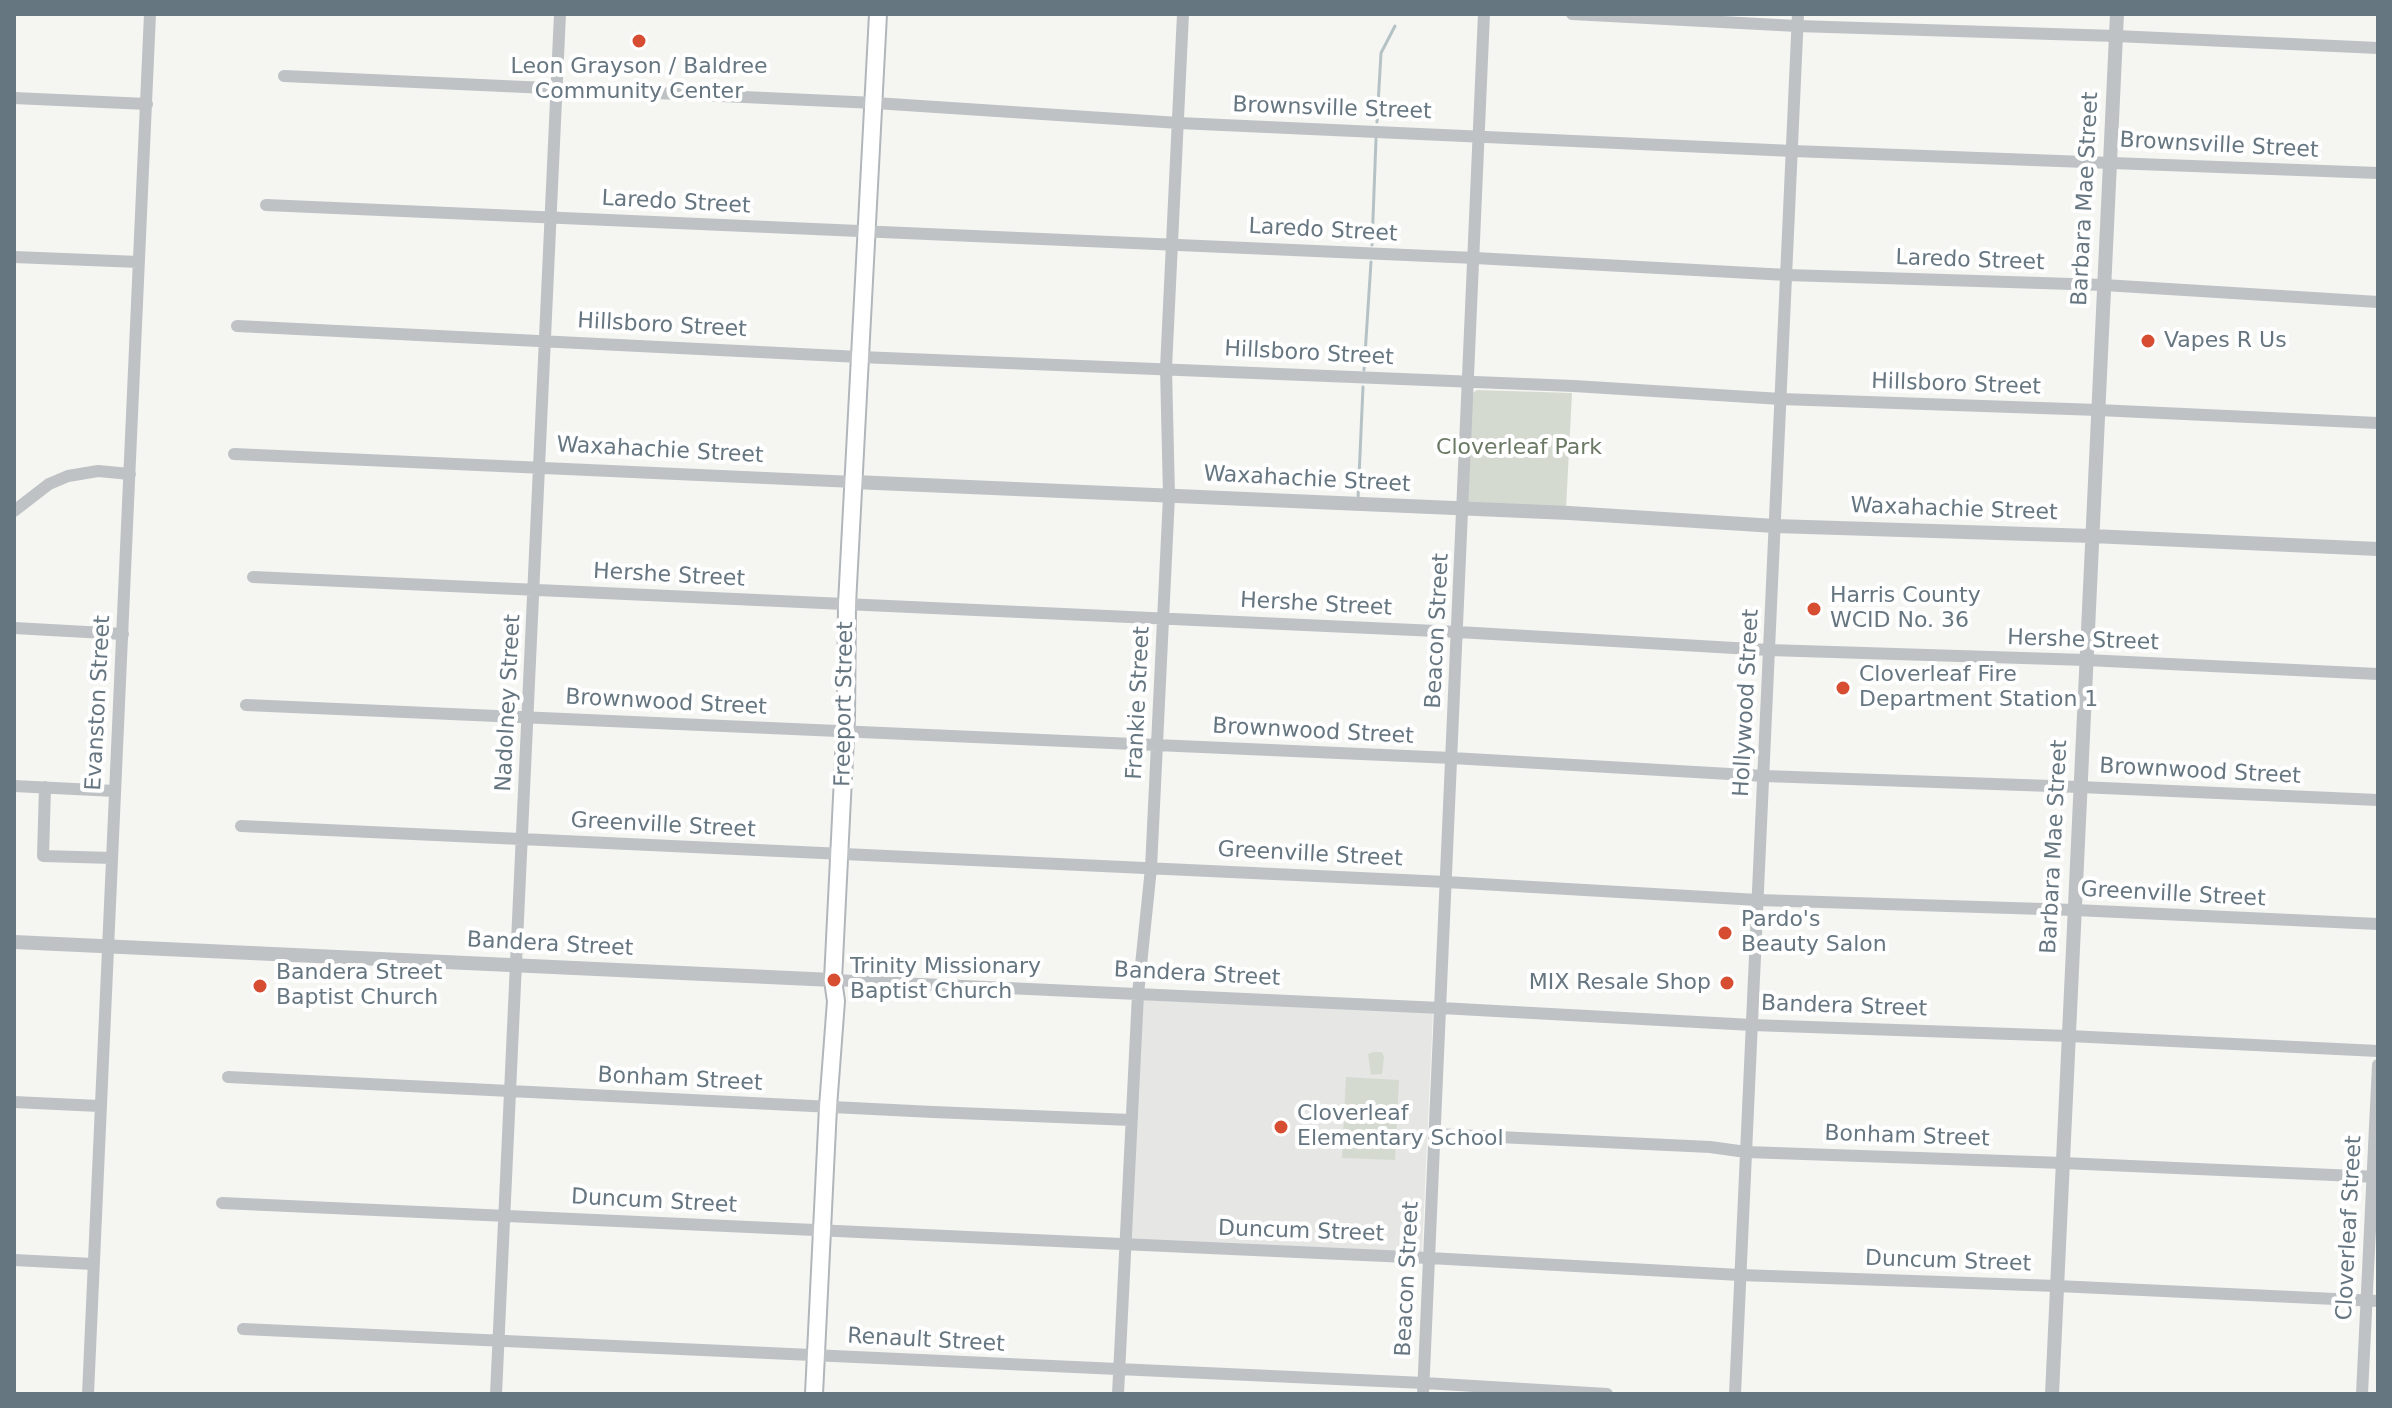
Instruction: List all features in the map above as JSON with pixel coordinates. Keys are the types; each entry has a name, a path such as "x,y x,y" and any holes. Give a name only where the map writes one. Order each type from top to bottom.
{"main road":[{"name":"Freeport Street","path":"814,1394 836,1001 833,980 845,731 847,604 878,14"}],"street":[{"name":"Evanston Street","path":"88,1394 150,14"},
{"name":"Nadolney Street","path":"496,1394 560,14"},
{"name":"Frankie Street","path":"1118,1394 1138,994 1151,868 1169,496 1166,368 1183,14"},
{"name":"Beacon Street","path":"1423,1389 1484,14"},
{"path":"1572,14 1797,20 2378,48"},
{"name":"Barbara Mae Street","path":"2052,1394 2117,14"},
{"name":"Hollywood Street","path":"1735,1394 1797,20"},
{"name":"Brownsville Street","path":"284,76 875,103 1179,123 2378,173"},
{"path":"14,98 147,104"},
{"name":"Laredo Street","path":"266,205 1172,244 1787,275 2104,285 2378,302"},
{"path":"14,257 139,262"},
{"name":"Hillsboro Street","path":"237,326 1781,399 2378,423"},
{"name":"Waxahachie Street","path":"234,454 1463,509 1775,526 2378,549"},
{"path":"14,511 49,484 68,476 98,471 130,474"},
{"name":"Hershe Street","path":"253,577 1458,632 1769,650 2086,660 2378,674"},
{"path":"14,628 123,634"},
{"name":"Brownwood Street","path":"246,705 1452,758 1764,776 2378,800"},
{"path":"14,786 115,791"},
{"path":"45,787 43,856 112,858"},
{"name":"Greenville Street","path":"241,826 1446,882 1758,900 2378,924"},
{"name":"Bandera Street","path":"14,942 1752,1025 2378,1051"},
{"name":"Cloverleaf Street","path":"2362,1394 2372,1300 2378,1065"},
{"name":"Bonham Street","path":"228,1077 1131,1120"},
{"path":"14,1102 99,1106"},
{"name":"Bonham Street","path":"1435,1134 1710,1147 1746,1152 2375,1177"},
{"name":"Duncum Street","path":"222,1203 1740,1275 2372,1300"},
{"path":"14,1260 93,1264"},
{"name":"Renault Street","path":"243,1329 1119,1370 1423,1389 1607,1394"}],"shaded area":[{"name":"Cloverleaf Elementary School","path":"1141,1000 1433,1013 1422,1253 1129,1241"}],"green space":[{"name":"Cloverleaf Park","path":"1477,390 1572,393 1566,509 1466,503 1471,394"},
{"path":"1382,1052 1382,1074 1371,1075 1368,1054"},
{"path":"1346,1077 1399,1080 1395,1160 1342,1158"}],"waterway":[{"path":"1377,122 1381,53 1395,26"},
{"path":"1372,245 1376,139"},
{"path":"1364,370 1371,262"},
{"path":"1358,499 1363,387"}],"place":[{"name":"Leon Grayson / Baldree Community Center","path":"639,41"},
{"name":"Vapes R Us","path":"2148,341"},
{"name":"Harris County WCID No. 36","path":"1814,609"},
{"name":"Cloverleaf Fire Department Station 1","path":"1843,688"},
{"name":"Pardo's Beauty Salon","path":"1725,933"},
{"name":"Trinity Missionary Baptist Church","path":"834,980"},
{"name":"MIX Resale Shop","path":"1727,983"},
{"name":"Bandera Street Baptist Church","path":"260,986"},
{"name":"Cloverleaf Elementary School","path":"1281,1127"}]}
